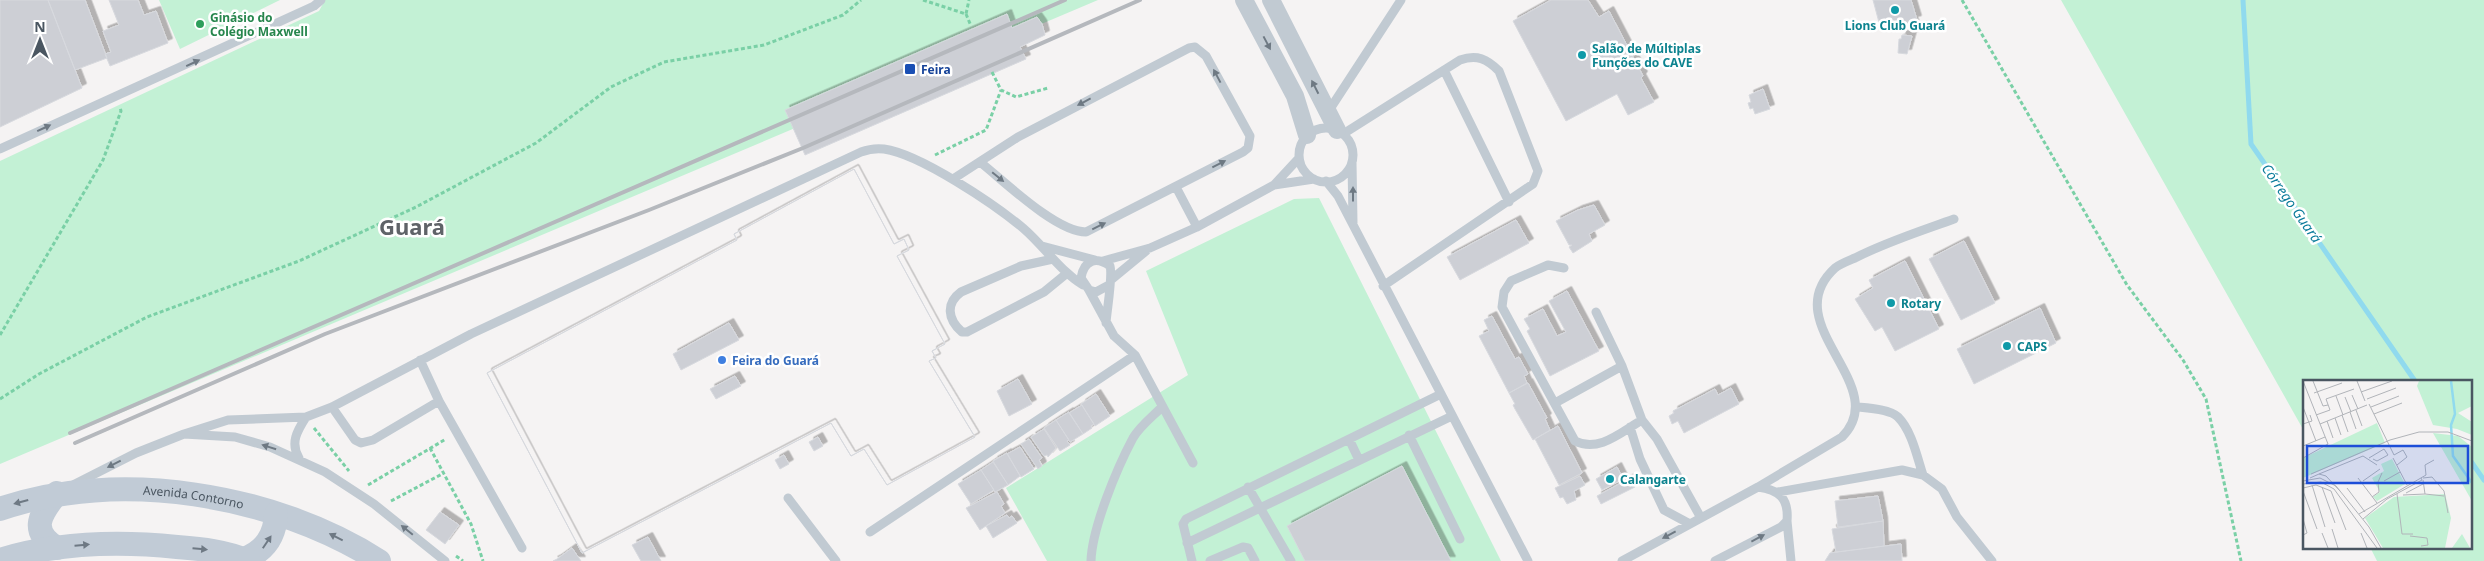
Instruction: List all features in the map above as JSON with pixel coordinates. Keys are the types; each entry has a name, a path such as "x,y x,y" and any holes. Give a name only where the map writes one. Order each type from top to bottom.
{"main road":[{"name":"Avenida Contorno","path":"0,509 57,493 156,491 206,496 276,514 330,534 379,561"},
{"path":"57,493 42,512 39,522 41,533 48,542 57,548"},
{"path":"0,560 57,548 112,542 155,553 216,550 246,560 261,550 268,542 273,533 276,514"}],"street":[{"path":"1244,0 1295,96 1308,135"},
{"path":"1271,0 1340,132"}],"lane":[{"path":"0,149 116,98 314,6 321,0"},
{"path":"1328,112 1401,0"},
{"path":"952,179 1018,137 1172,55 1195,47 1206,56 1250,136 1250,143 1243,152 1093,229 1081,232 1054,221 980,162"},
{"path":"1340,132 1470,56 1489,61 1499,71 1538,171 1534,184 1383,286"},
{"path":"1444,70 1509,202"},
{"path":"1314,179 1303,169 1299,158 1300,145 1308,135 1316,130 1327,128 1340,132 1351,146 1353,226"},
{"path":"57,493 136,453 184,434 228,420 306,417 332,408 471,334 862,152 883,149 894,151 952,179 1022,227 1042,246 1066,274 1096,292 1150,248"},
{"path":"1193,463 1135,355 1114,336 1106,324 1081,278 1082,268 1088,262 1150,248 1197,227 1274,185 1299,158"},
{"path":"1274,185 1314,179 1326,182 1337,179 1346,172 1352,162"},
{"path":"1326,182 1338,196 1383,286 1528,561"},
{"path":"1176,187 1197,227"},
{"path":"1622,561 1758,487 1842,436 1851,428 1857,407 1855,394 1822,330 1817,315 1817,298 1822,283 1836,267 1870,250 1954,219"},
{"path":"1042,246 1099,260 1110,266 1106,324"},
{"path":"1053,259 1021,266 961,292 953,298 950,304 950,313 957,328 962,332 967,332 1044,292 1066,274"},
{"path":"1564,268 1548,265 1511,281 1504,292 1502,307 1575,441 1589,446 1601,444 1642,420"},
{"path":"1596,312 1622,366 1642,420 1657,439 1701,518"},
{"path":"870,532 1135,355"},
{"path":"420,360 456,433 522,548"},
{"path":"1555,404 1622,366"},
{"path":"1192,561 1184,521 1248,487 1350,441 1441,394"},
{"path":"332,408 355,440 361,444 373,440 439,401"},
{"path":"1090,561 1095,535 1122,462 1134,438 1162,407"},
{"path":"1857,407 1880,410 1898,416 1907,431 1924,475"},
{"path":"1187,543 1409,434 1452,416"},
{"path":"299,458 294,450 294,441 306,417"},
{"path":"1630,427 1640,459 1664,510 1690,524"},
{"path":"184,434 235,437 299,458 325,472 374,504 445,561"},
{"path":"1409,434 1460,539"},
{"path":"1350,441 1359,460"},
{"path":"1758,487 1778,492 1902,470 1924,475 1942,490 1957,517 1992,561"},
{"path":"1248,487 1291,561"},
{"path":"1778,492 1786,503 1792,561"},
{"path":"788,498 836,561"},
{"path":"1715,561 1781,526 1787,520"},
{"path":"1210,561 1243,547 1248,548 1254,561"}],"path":[{"path":"0,399 40,374 147,318 299,260 416,206 536,143 611,88 664,62 764,45 843,15 861,0"},
{"path":"926,0 966,14"},
{"path":"969,0 966,14 972,26"},
{"path":"1962,0 2127,285 2183,360 2206,399 2241,561"},
{"path":"992,72 1001,90 1016,97 1048,88"},
{"path":"920,163 986,130 1001,90"},
{"path":"0,335 103,160 121,111 116,98"},
{"path":"367,486 456,433"},
{"path":"430,448 472,524 483,561"},
{"path":"388,503 444,473"}],"green space":[{"name":"Ginásio do Colégio Maxwell","path":"159,0 280,0 180,49"},
{"path":"325,0 1098,0 0,464 0,161 319,11"},
{"path":"2061,0 2484,0 2484,561 2377,561 2370,548 2472,548 2472,380 2303,380 2303,429"},
{"path":"1319,198 1501,561 1047,561 1006,488 1188,375 1146,271 1294,199"}],"building":[{"path":"0,0 48,0 82,88 0,127"},
{"path":"48,0 85,0 107,58 75,70"},
{"path":"109,0 138,0 144,15 156,11 168,43 110,66 105,54 111,52 103,31 119,25"},
{"name":"Salão de Múltiplas Funções do CAVE","path":"1551,0 1588,0 1599,17 1609,11 1643,76 1641,78 1654,102 1628,115 1617,94 1566,121 1513,21"},
{"name":"Lions Club Guará","path":"1873,0 1911,0 1917,20 1913,21 1915,26 1910,28 1908,23 1881,30"},
{"path":"1007,14 1012,28 1037,17 1042,24 1045,35 1020,47 1026,59 805,155 785,110"},
{"path":"1902,35 1912,36 1907,54 1898,53 1899,39 1901,39"},
{"path":"1763,89 1770,109 1755,114 1753,108 1750,109 1748,103 1751,102 1749,95"},
{"name":"Feira do Guará","path":"854,169 894,244 904,239 909,250 897,256 945,344 932,351 936,358 929,361 975,437 887,485 864,449 851,456 831,423 582,553 487,373 737,240 734,234","holes":["729,323 739,340 681,370 673,354","735,376 741,386 716,399 710,389"]},
{"name":"Feira do Guará","path":"854,169 894,244 904,239 909,250 897,256 945,344 932,351 936,358 929,361 975,437 887,485 864,449 851,456 831,423 582,553 487,373 737,240 734,234"},
{"path":"1594,205 1605,225 1589,234 1592,241 1573,253 1569,247 1572,245 1569,245 1556,221 1578,210"},
{"path":"1516,220 1529,243 1460,280 1447,257"},
{"path":"1964,241 1995,303 1961,320 1929,259"},
{"name":"Rotary","path":"1905,261 1939,329 1895,351 1882,327 1875,331 1855,299 1873,288 1869,280"},
{"path":"1567,291 1599,351 1550,376 1527,331 1530,329 1524,319 1543,309 1557,336 1566,332 1549,301"},
{"name":"CAPS","path":"2040,308 2056,343 1974,384 1957,349"},
{"path":"1492,316 1515,359 1519,357 1528,374 1524,376 1527,383 1509,393 1479,336 1489,331 1484,320"},
{"path":"1018,379 1032,404 1009,416 997,391"},
{"path":"1528,383 1547,418 1545,419 1550,430 1533,440 1515,409 1513,405 1515,404 1509,393"},
{"path":"1731,388 1739,404 1684,433 1678,421 1672,424 1669,416 1674,413 1673,411 1715,389 1718,395"},
{"path":"1096,394 1110,416 1095,426 1081,404"},
{"path":"1082,405 1094,424 1091,426 1092,428 1083,434 1069,413"},
{"path":"1069,412 1083,434 1070,442 1056,420"},
{"path":"1056,420 1069,440 1067,441 1070,445 1060,451 1044,428"},
{"path":"1558,426 1582,473 1559,485 1535,439"},
{"path":"1044,429 1056,448 1048,457 1047,455 1044,456 1031,437"},
{"path":"818,437 823,446 814,451 809,442"},
{"path":"1029,439 1042,458 1039,460 1042,466 1038,469 1021,444"},
{"path":"1020,447 1034,469 1021,477 1007,454"},
{"path":"1007,453 1020,476 1008,485 993,461"},
{"path":"784,455 789,464 780,469 775,460"},
{"path":"993,462 1008,485 995,492 981,470"},
{"path":"1402,466 1451,561 1305,561 1287,526"},
{"name":"Calangarte","path":"1617,467 1623,479 1602,490 1596,479"},
{"path":"981,470 994,490 971,504 958,484"},
{"path":"1580,476 1585,485 1574,491 1576,500 1567,504 1563,497 1560,498 1555,488"},
{"path":"1630,478 1635,487 1601,504 1597,496"},
{"path":"997,492 1004,504 1001,506 1005,513 980,530 966,508"},
{"path":"1878,496 1883,521 1838,527 1835,501"},
{"path":"440,512 459,525 445,544 426,530"},
{"path":"1007,515 1009,518 1012,516 1017,523 993,538 986,526"},
{"path":"1883,521 1884,546 1836,552 1832,529"},
{"path":"648,537 661,561 641,561 632,545"},
{"path":"1901,544 1902,561 1825,561 1830,553"},
{"path":"572,548 581,561 553,561 557,559"}],"waterway":[{"name":"Córrego Guará","path":"2243,0 2251,144 2414,380"},
{"name":"Córrego Guará","path":"2472,463 2484,480"}],"railway":[{"path":"70,433 1065,0"},
{"path":"75,443 325,334 649,210 803,148 1140,0"}],"place":[{"name":"Lions Club Guará","path":"1895,10"},
{"name":"Ginásio do Colégio Maxwell","path":"200,24"},
{"name":"Salão de Múltiplas Funções do CAVE","path":"1582,55"},
{"name":"Feira","path":"910,69"},
{"name":"Rotary","path":"1891,303"},
{"name":"CAPS","path":"2007,346"},
{"name":"Feira do Guará","path":"722,360"},
{"name":"Calangarte","path":"1610,479"}],"district":[{"name":"Guará","path":"412,226"}]}
